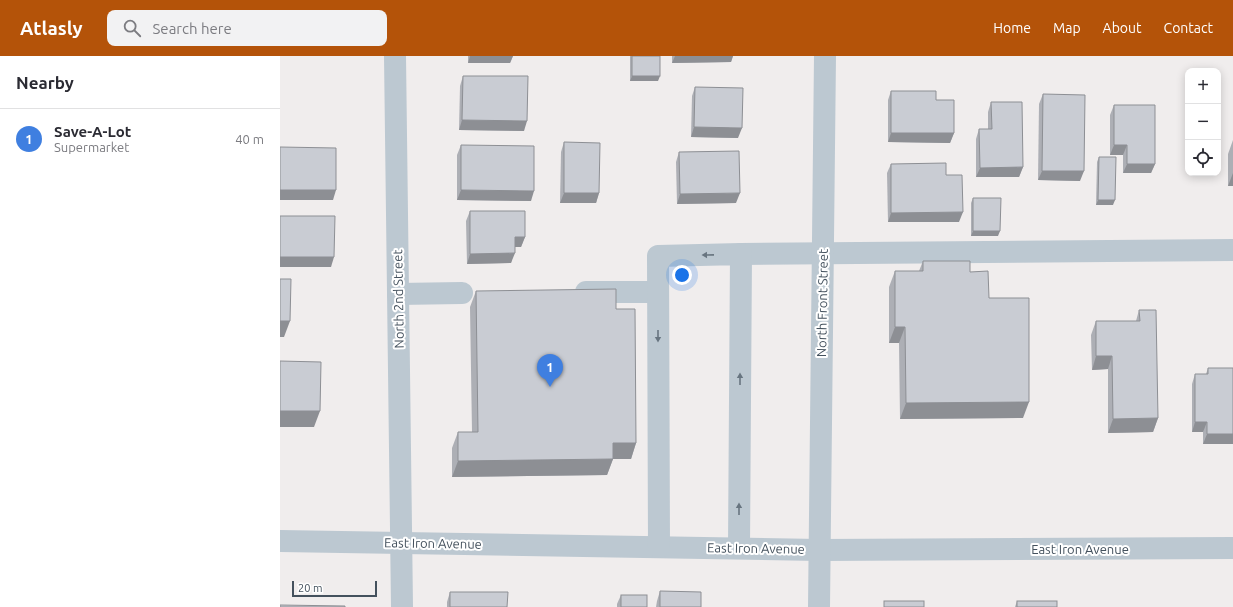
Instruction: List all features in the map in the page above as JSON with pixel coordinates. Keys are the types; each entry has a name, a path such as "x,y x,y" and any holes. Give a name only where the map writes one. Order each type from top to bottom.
{"street":[{"name":"North 2nd Street","path":"395,56 402,607"},
{"name":"North Front Street","path":"819,607 825,56"},
{"path":"659,547 658,256 822,253 1233,250"},
{"path":"739,548 741,254"},
{"path":"563,292 658,292"},
{"path":"398,294 462,293"},
{"name":"East Iron Avenue","path":"280,541 819,550 1233,548"}],"building":[{"path":"632,56 660,56 660,76 632,76"},
{"path":"463,76 528,76 527,121 462,120"},
{"path":"695,87 743,88 742,128 694,127"},
{"path":"891,91 936,91 936,100 954,100 954,133 891,133"},
{"path":"1043,94 1085,95 1084,171 1042,171"},
{"path":"991,102 1022,102 1023,167 980,168 979,129 992,129"},
{"path":"1114,105 1155,105 1155,164 1127,164 1127,145 1114,145"},
{"path":"564,142 600,143 599,193 564,193"},
{"path":"461,145 534,146 534,191 461,190"},
{"path":"280,147 336,148 336,190 280,190"},
{"path":"739,151 740,193 680,194 679,152"},
{"path":"1099,157 1116,157 1115,200 1098,200"},
{"path":"946,163 946,175 962,175 963,212 891,213 891,164"},
{"path":"973,198 1001,198 1000,231 973,231"},
{"path":"470,211 525,211 525,237 515,237 515,253 470,254"},
{"path":"280,216 335,216 334,257 280,257"},
{"path":"923,261 970,261 970,272 988,271 989,298 1029,298 1029,402 906,403 905,327 895,327 895,271 923,271"},
{"path":"280,279 291,279 290,321 280,321"},
{"path":"616,289 616,309 635,309 636,443 613,443 613,459 458,461 458,432 478,432 476,291"},
{"path":"1139,310 1156,310 1158,418 1113,419 1112,356 1096,356 1096,321 1140,321"},
{"path":"280,361 321,362 320,411 280,411"},
{"path":"1208,368 1233,368 1233,434 1207,434 1207,422 1195,422 1195,374 1208,374"},
{"path":"660,591 701,592 701,607 660,607"},
{"path":"450,592 508,592 507,607 450,607"},
{"path":"621,595 647,595 647,607 621,607"},
{"path":"884,601 924,601 924,607 884,607"},
{"path":"1017,601 1057,601 1057,607 1017,607"},
{"path":"280,605 345,606 345,607 280,607"}],"place":[{"name":"Save-A-Lot","path":"550,387"}]}
